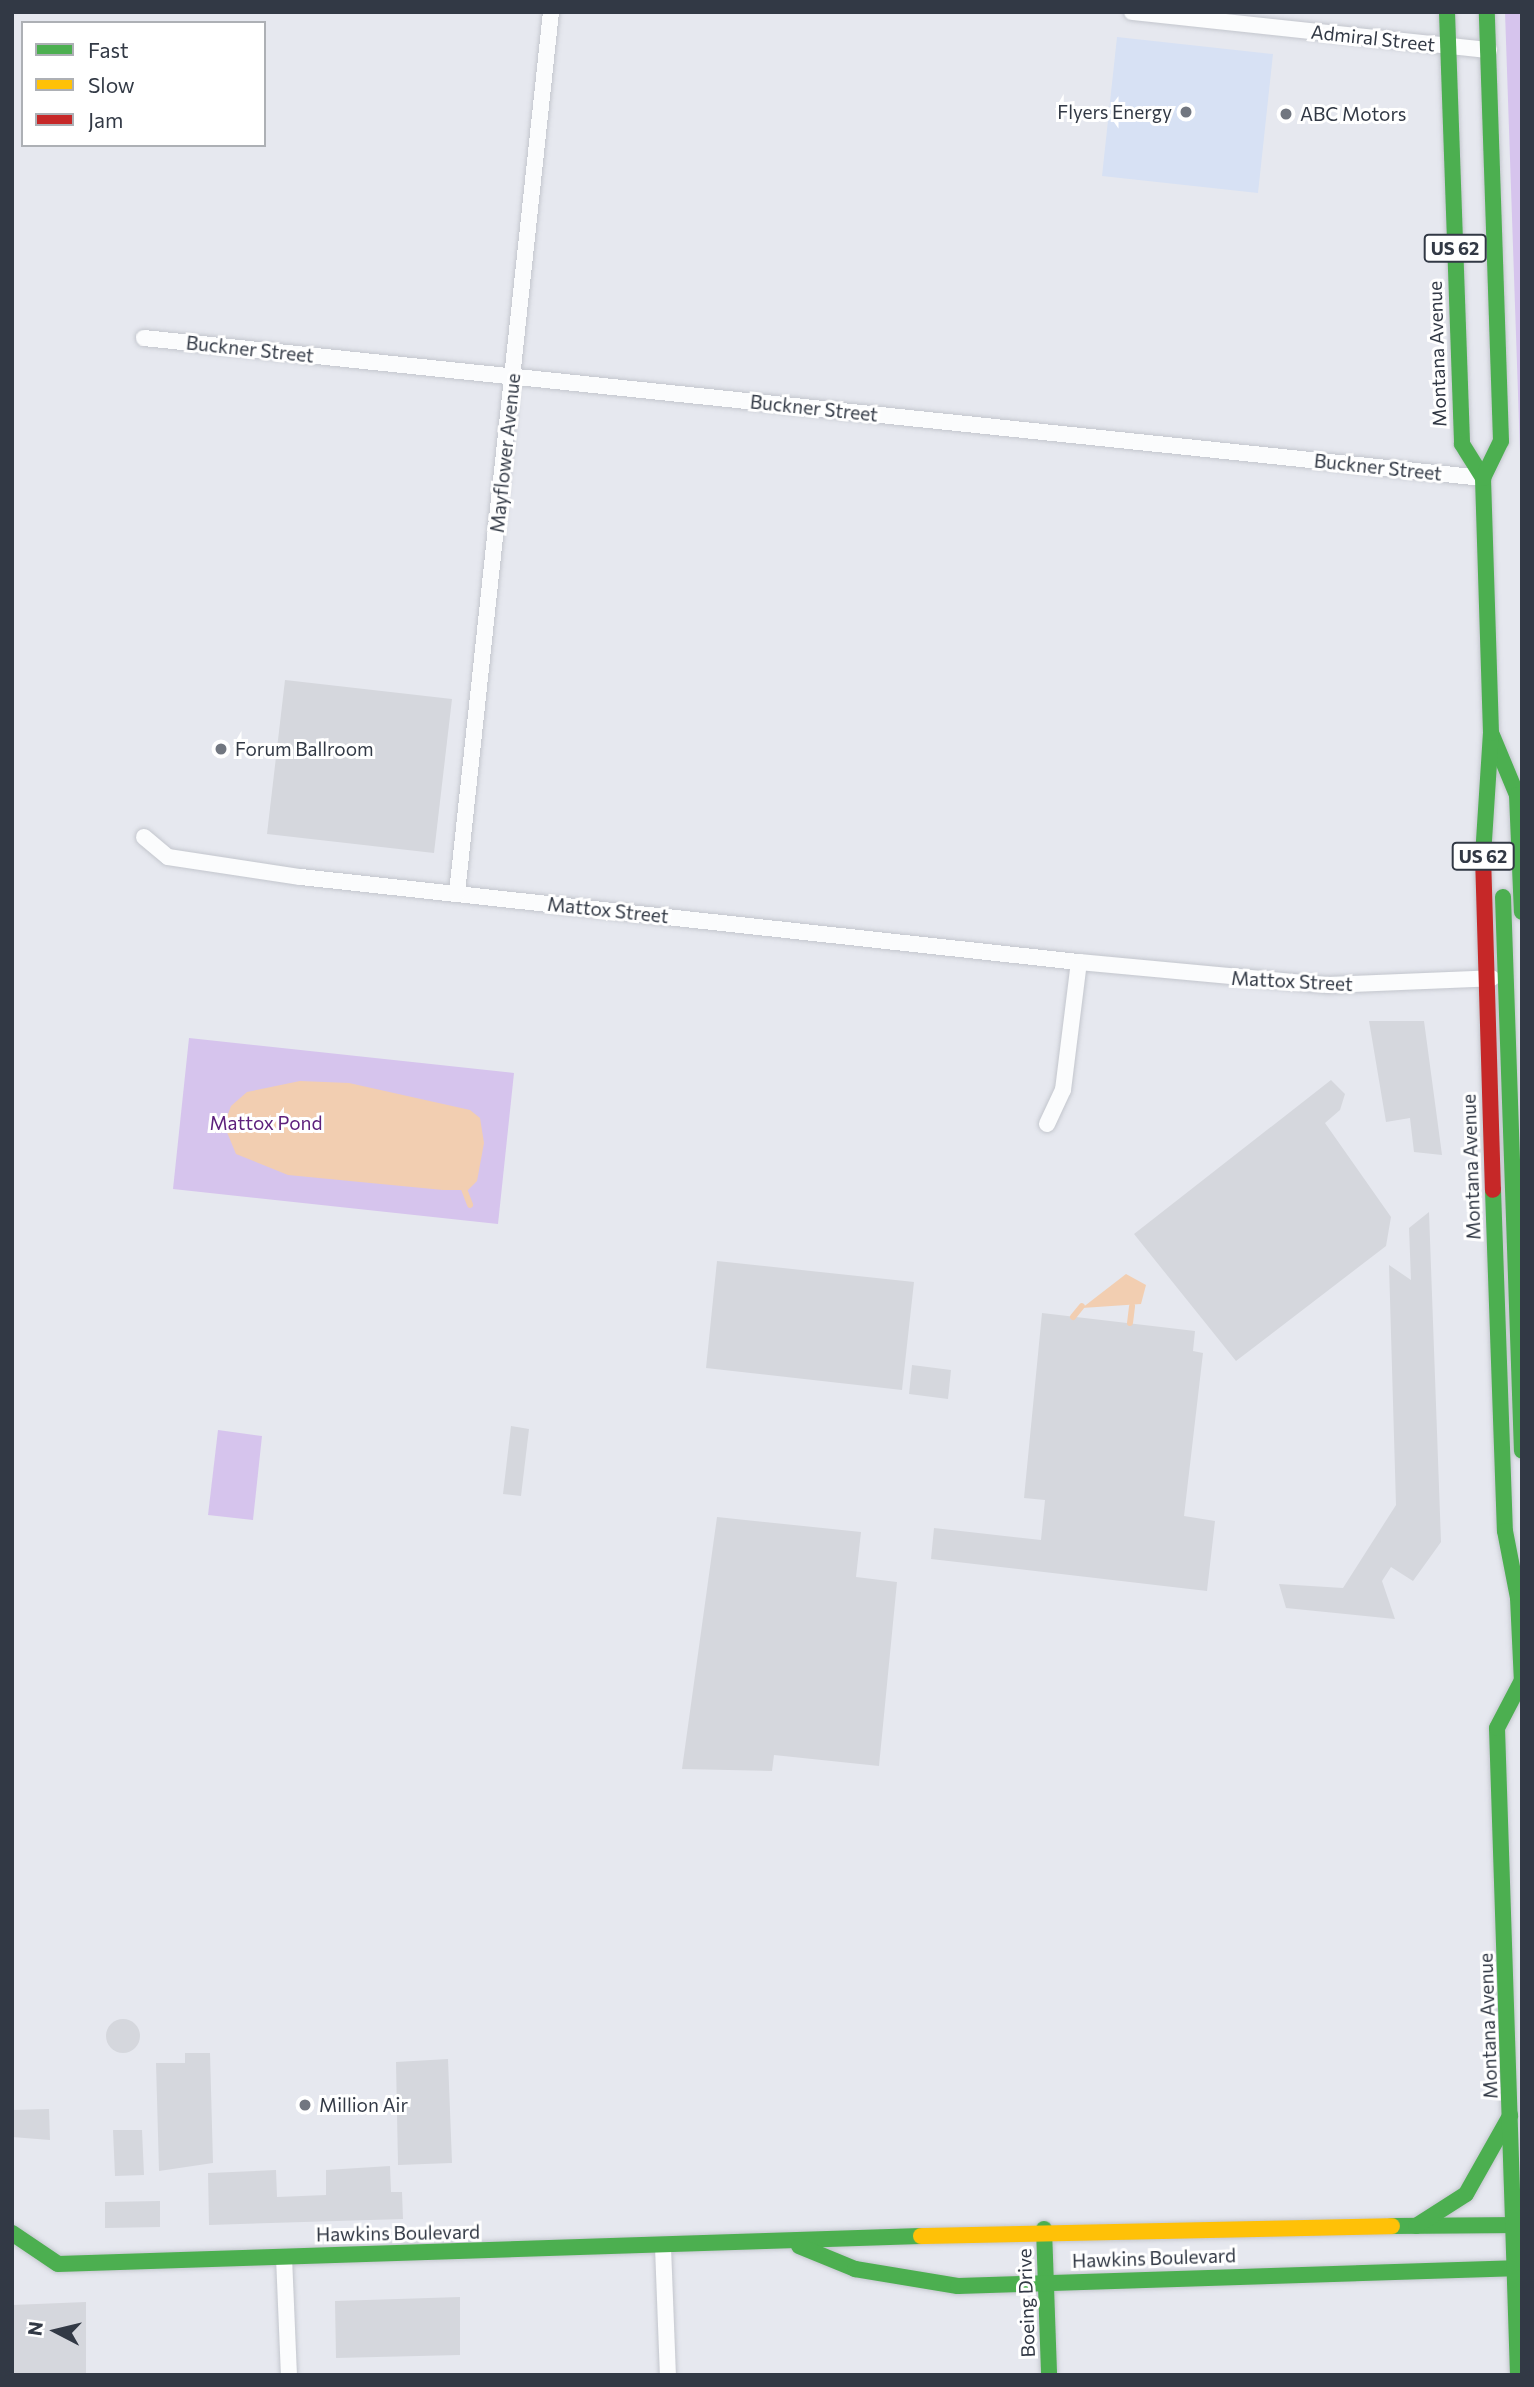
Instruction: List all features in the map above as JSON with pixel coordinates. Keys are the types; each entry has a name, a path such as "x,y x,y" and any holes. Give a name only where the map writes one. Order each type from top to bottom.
{"main road":[{"name":"Montana Avenue","path":"1447,12 1462,443 1483,478"},
{"name":"Montana Avenue","path":"1487,12 1501,441 1483,478 1491,733 1482,797 1485,978 1505,1531 1520,1592 1521,1683 1497,1728 1518,2225 1518,2375"},
{"name":"Montana Avenue","path":"1491,733 1517,795 1522,912"},
{"path":"1498,750 1522,1451"},
{"path":"1416,2226 1466,2194 1512,2113"},
{"name":"Hawkins Boulevard","path":"12,2233 58,2264 794,2244 1044,2229 1518,2225"},
{"name":"Boeing Drive","path":"1044,2229 1049,2375"},
{"name":"Hawkins Boulevard","path":"794,2244 855,2269 924,2284 1518,2268"}],"street":[{"name":"Mayflower Avenue","path":"457,893 551,12"},
{"name":"Admiral Street","path":"1132,12 1489,50"},
{"name":"Buckner Street","path":"144,338 1483,478"},
{"name":"Mattox Street","path":"144,837 168,857 457,893 1079,962 1303,984 1506,977"},
{"path":"1047,1124 1063,1090 1079,962"},
{"path":"663,2247 668,2375"},
{"path":"284,2257 289,2375"}],"shaded area":[{"path":"1117,37 1273,54 1258,193 1102,176"},
{"path":"285,680 452,699 434,853 267,834"},
{"path":"1369,1021 1424,1021 1442,1155 1414,1152 1410,1118 1386,1122"},
{"path":"1331,1080 1345,1094 1340,1110 1325,1123 1391,1217 1386,1246 1236,1361 1134,1234"},
{"name":"Mattox Pond","path":"300,1081 349,1083 470,1110 480,1118 484,1143 477,1181 468,1190 443,1190 288,1175 236,1154 224,1125 231,1106 247,1092"},
{"path":"1429,1212 1441,1542 1413,1581 1391,1567 1382,1581 1395,1619 1286,1608 1279,1584 1343,1588 1396,1505 1389,1265 1411,1280 1409,1228"},
{"path":"717,1261 914,1282 902,1390 706,1368"},
{"path":"1126,1274 1146,1285 1141,1304 1082,1308"},
{"path":"1042,1313 1195,1331 1193,1351 1203,1353 1184,1516 1215,1521 1207,1591 931,1559 934,1528 1041,1540 1045,1500 1024,1498"},
{"path":"912,1365 951,1370 948,1399 909,1394"},
{"path":"511,1426 529,1429 521,1496 503,1494"},
{"path":"717,1517 861,1532 856,1577 897,1582 879,1766 774,1755 772,1771 682,1769"},
{"path":"123,2019 135,2024 140,2036 135,2048 123,2053 111,2048 106,2036 111,2024"},
{"path":"185,2053 210,2053 213,2163 159,2171 156,2063 185,2063"},
{"path":"448,2059 452,2163 398,2165 396,2062"},
{"path":"49,2109 50,2140 12,2137 12,2110"},
{"path":"113,2130 142,2130 144,2175 115,2176"},
{"path":"390,2166 391,2192 402,2192 403,2219 209,2225 208,2173 276,2170 277,2197 326,2195 326,2170"},
{"path":"160,2201 160,2227 105,2228 105,2202"},
{"path":"460,2297 460,2355 336,2358 335,2301"},
{"path":"86,2302 86,2375 12,2375 12,2305"}],"green space":[{"path":"1505,12 1522,12 1522,511"},
{"name":"Mattox Pond","path":"189,1038 514,1073 498,1224 173,1189"},
{"path":"218,1430 262,1436 253,1520 208,1515"}],"waterway":[{"path":"464,1189 470,1205"},
{"path":"1073,1317 1082,1306"},
{"path":"1130,1323 1132,1306"}],"traffic: fast":[{"path":"1447,12 1462,444 1483,478"},
{"path":"1483,856 1491,733 1483,478 1501,441 1487,12"},
{"path":"1492,735 1517,795 1522,912"},
{"path":"1503,897 1522,1451"},
{"path":"1493,1190 1505,1531 1518,1598 1522,1684"},
{"path":"1518,2375 1497,1728 1521,1682"},
{"path":"1416,2226 1466,2194 1510,2116"},
{"path":"1392,2226 1522,2225"},
{"path":"1044,2229 1049,2375"},
{"path":"12,2233 58,2264 921,2236"},
{"path":"799,2246 855,2269 958,2286 1522,2268"}],"traffic: slow":[{"path":"921,2236 1392,2226"}],"traffic: jam":[{"path":"1483,856 1493,1190"}],"place":[{"name":"Flyers Energy","path":"1186,112"},
{"name":"ABC Motors","path":"1286,114"},
{"name":"Forum Ballroom","path":"221,749"},
{"name":"Million Air","path":"305,2105"}]}
